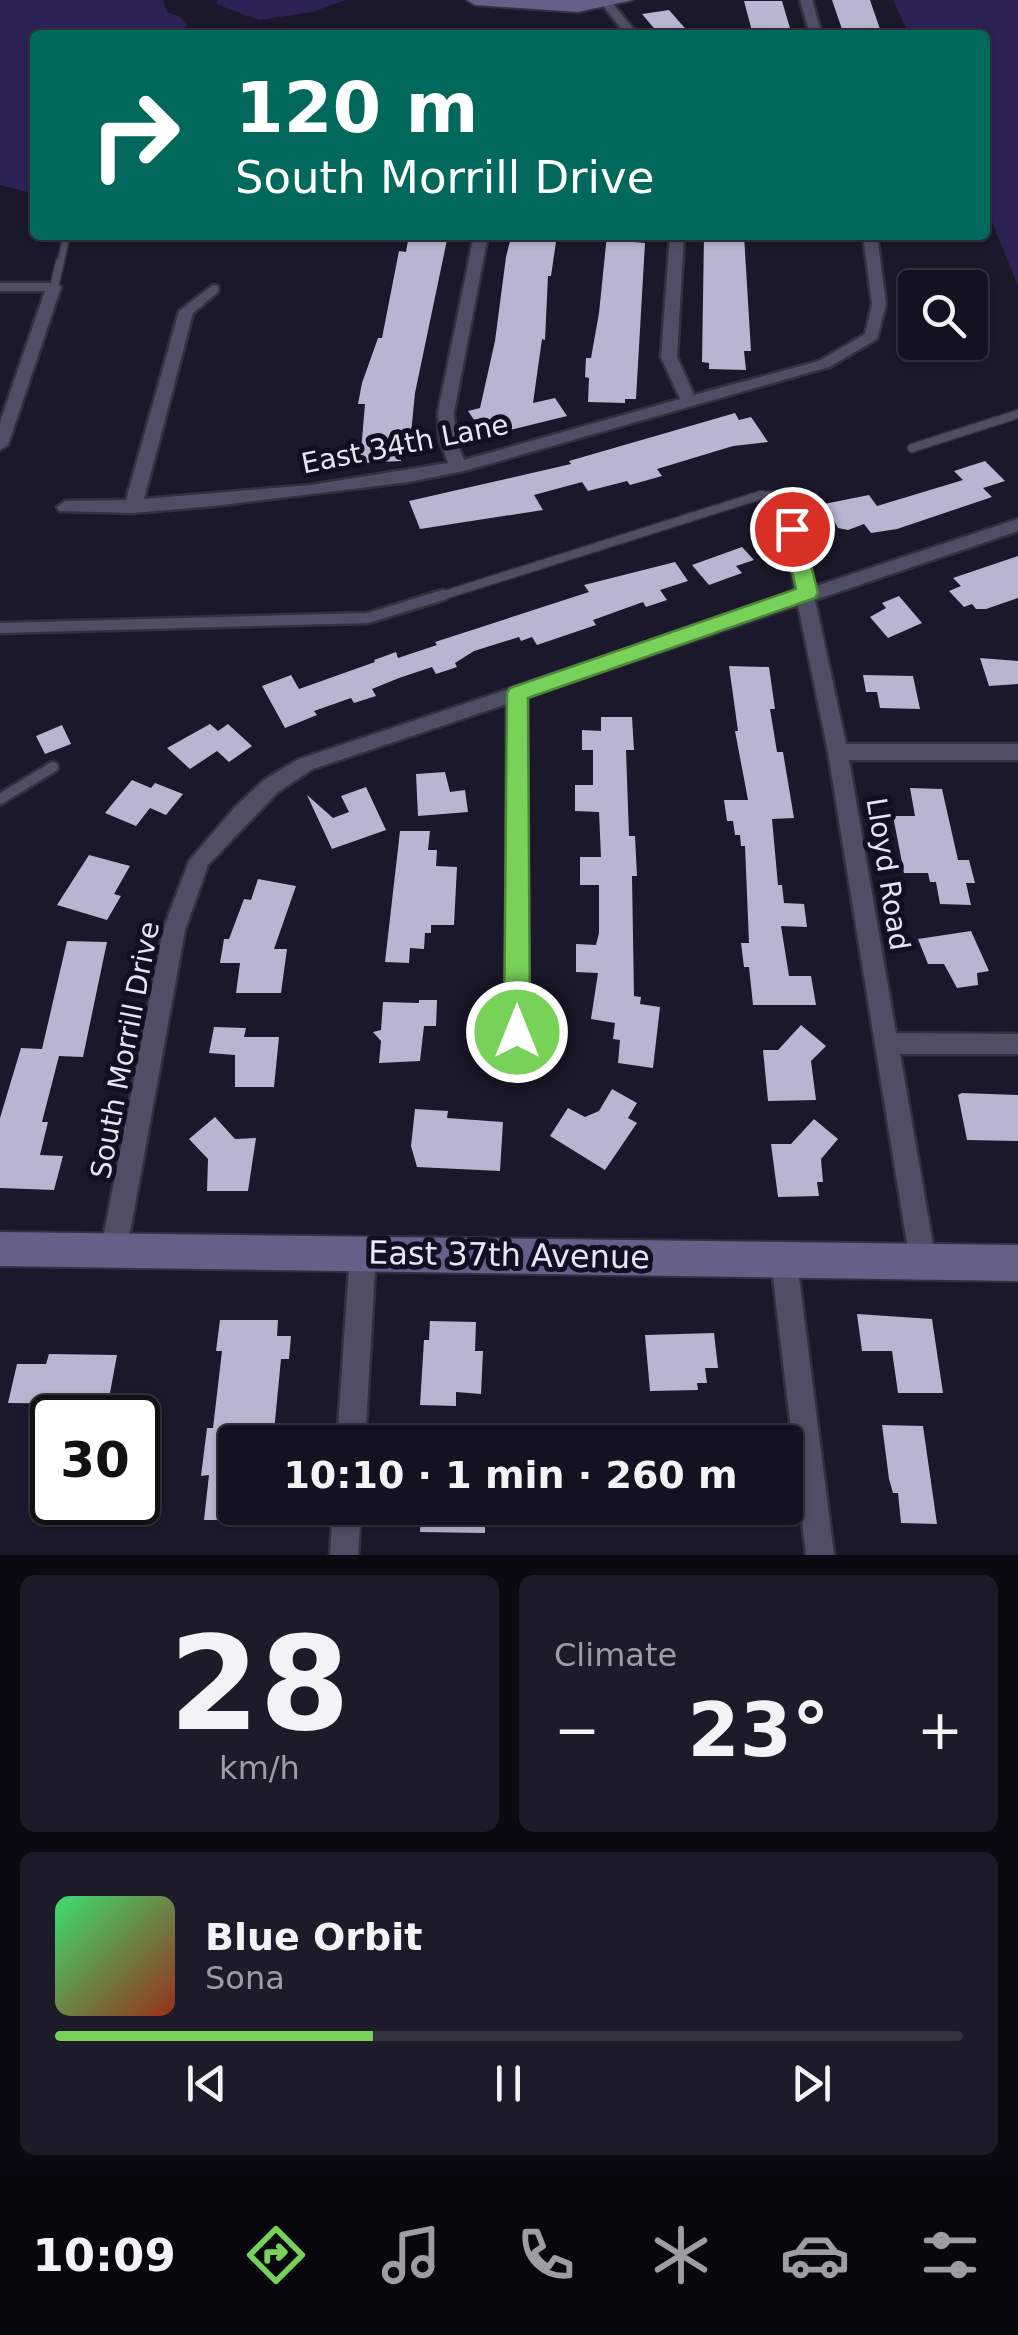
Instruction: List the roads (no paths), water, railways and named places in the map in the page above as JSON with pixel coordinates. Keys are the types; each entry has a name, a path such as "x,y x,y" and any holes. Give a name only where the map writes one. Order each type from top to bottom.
{"street":[{"path":"476,0 546,7 625,0"},
{"path":"806,0 815,30"},
{"path":"607,3 628,30"},
{"path":"458,467 447,438 446,412 481,240"},
{"path":"677,240 669,357 688,401"},
{"name":"East 34th Lane","path":"65,507 235,502 458,467 824,364 872,336 879,304 871,240"},
{"path":"0,287 54,287 2,434"},
{"path":"133,506 186,311 213,289"},
{"name":"Lloyd Road","path":"785,497 838,752 924,1262"},
{"name":"South Morrill Drive","path":"114,1249 174,930 199,861 257,800 306,764 1018,525"},
{"path":"517,1032 518,693"},
{"path":"838,752 1018,752"},
{"path":"886,1043 1018,1044"},
{"name":"East 37th Avenue","path":"0,1249 1018,1263"},
{"path":"352,1425 364,1252"},
{"path":"784,1260 820,1555"},
{"path":"344,1555 346,1525"}],"lane":[{"path":"54,287 65,240"},
{"path":"912,448 1018,414"},
{"path":"0,628 368,618 761,495 785,497"},
{"path":"0,800 53,767"}]}
